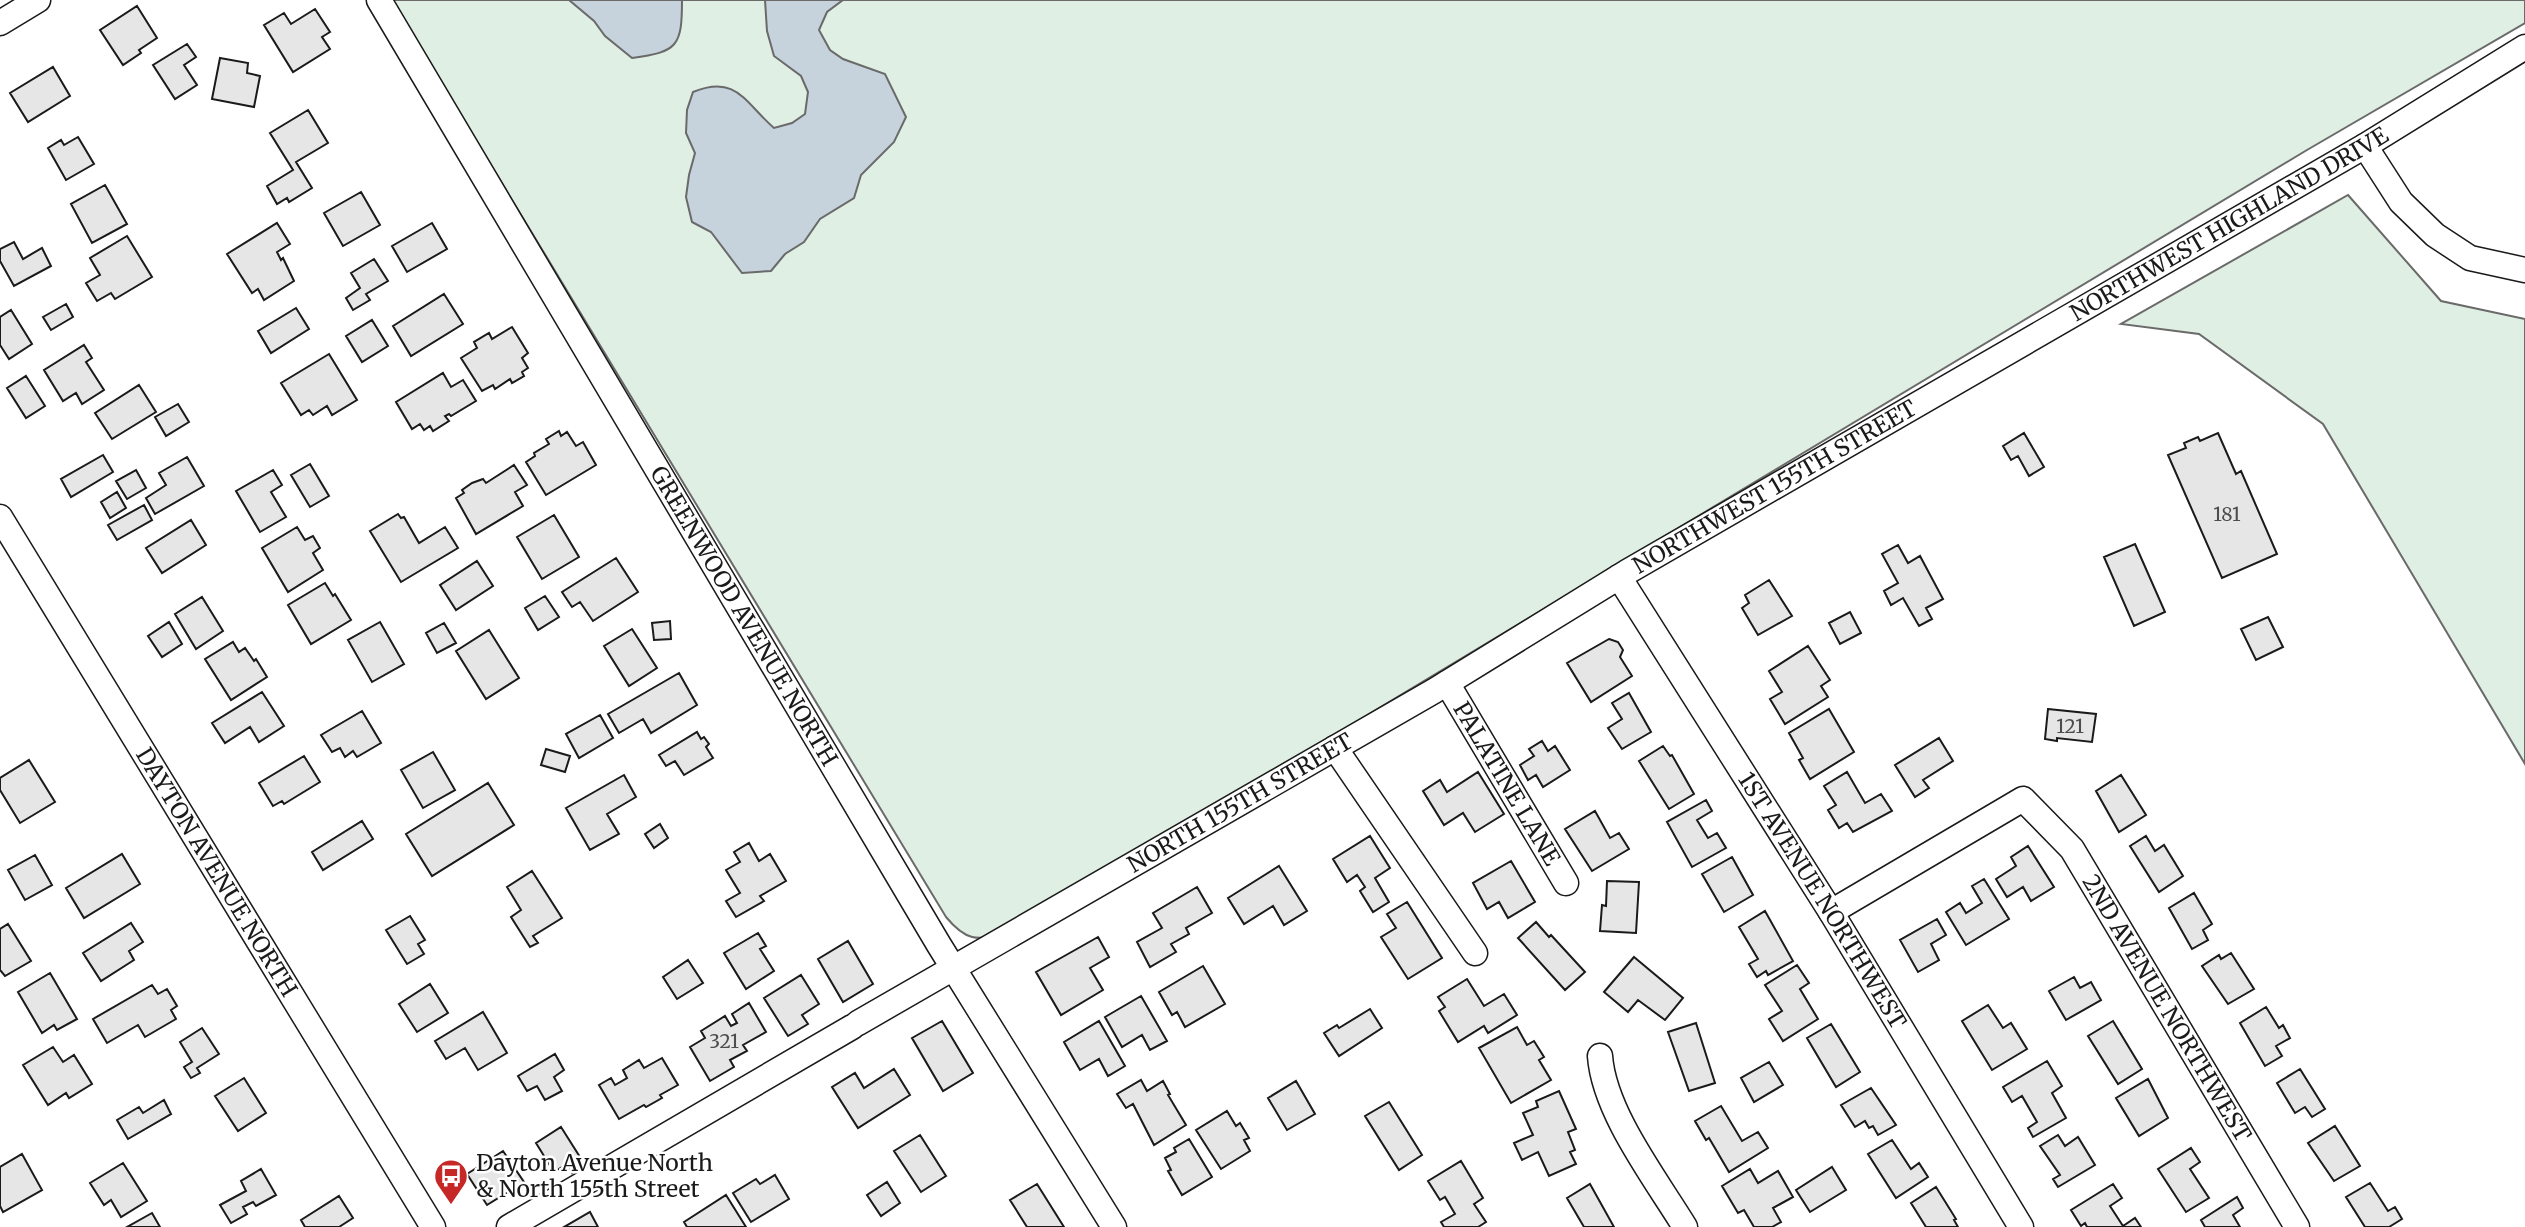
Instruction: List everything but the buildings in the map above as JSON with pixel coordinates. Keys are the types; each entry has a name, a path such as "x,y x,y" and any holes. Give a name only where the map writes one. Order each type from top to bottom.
{"street":[{"path":"0,23 38,0"},
{"name":"GREENWOOD AVENUE NORTH","path":"379,0 953,968 1114,1227"},
{"name":"NORTHWEST HIGHLAND DRIVE","path":"1929,396 2365,146 2525,47"},
{"path":"2365,146 2402,202 2435,235 2470,258 2525,270"},
{"name":"NORTHWEST 155TH STREET","path":"1619,577 1929,396"},
{"name":"DAYTON AVENUE NORTH","path":"0,517 433,1227"},
{"name":"NORTH 155TH STREET","path":"509,1227 1447,683 1619,577"},
{"name":"1ST AVENUE NORTHWEST","path":"1619,577 1831,912 2021,1227"},
{"name":"PALATINE LANE","path":"1447,683 1566,883"},
{"path":"1335,748 1475,953"},
{"name":"2ND AVENUE NORTHWEST","path":"1831,912 2023,799 2072,849 2297,1227"},
{"path":"1600,1056 1606,1092 1617,1115 1685,1227"}],"green space":[{"path":"391,0 2525,0 2525,23 2307,150 1005,933 979,938 966,935 946,917"},
{"path":"2348,195 2441,301 2525,319 2525,764 2323,424 2199,334 2121,324"}],"shaded area":[{"path":"569,0 682,0 681,28 674,44 668,49 632,58 605,36 594,21"},
{"path":"765,0 843,0 827,12 819,30 830,50 843,59 885,74 906,117 894,142 861,175 854,198 820,219 804,242 785,254 771,271 742,273 711,232 692,222 686,197 695,153 686,133 687,110 693,92 708,87 720,87 739,94 774,128 792,123 805,114 808,92 801,76 774,56 767,31"}],"place":[{"name":"Dayton Avenue North & North 155th Street","path":"451,1206"}]}
